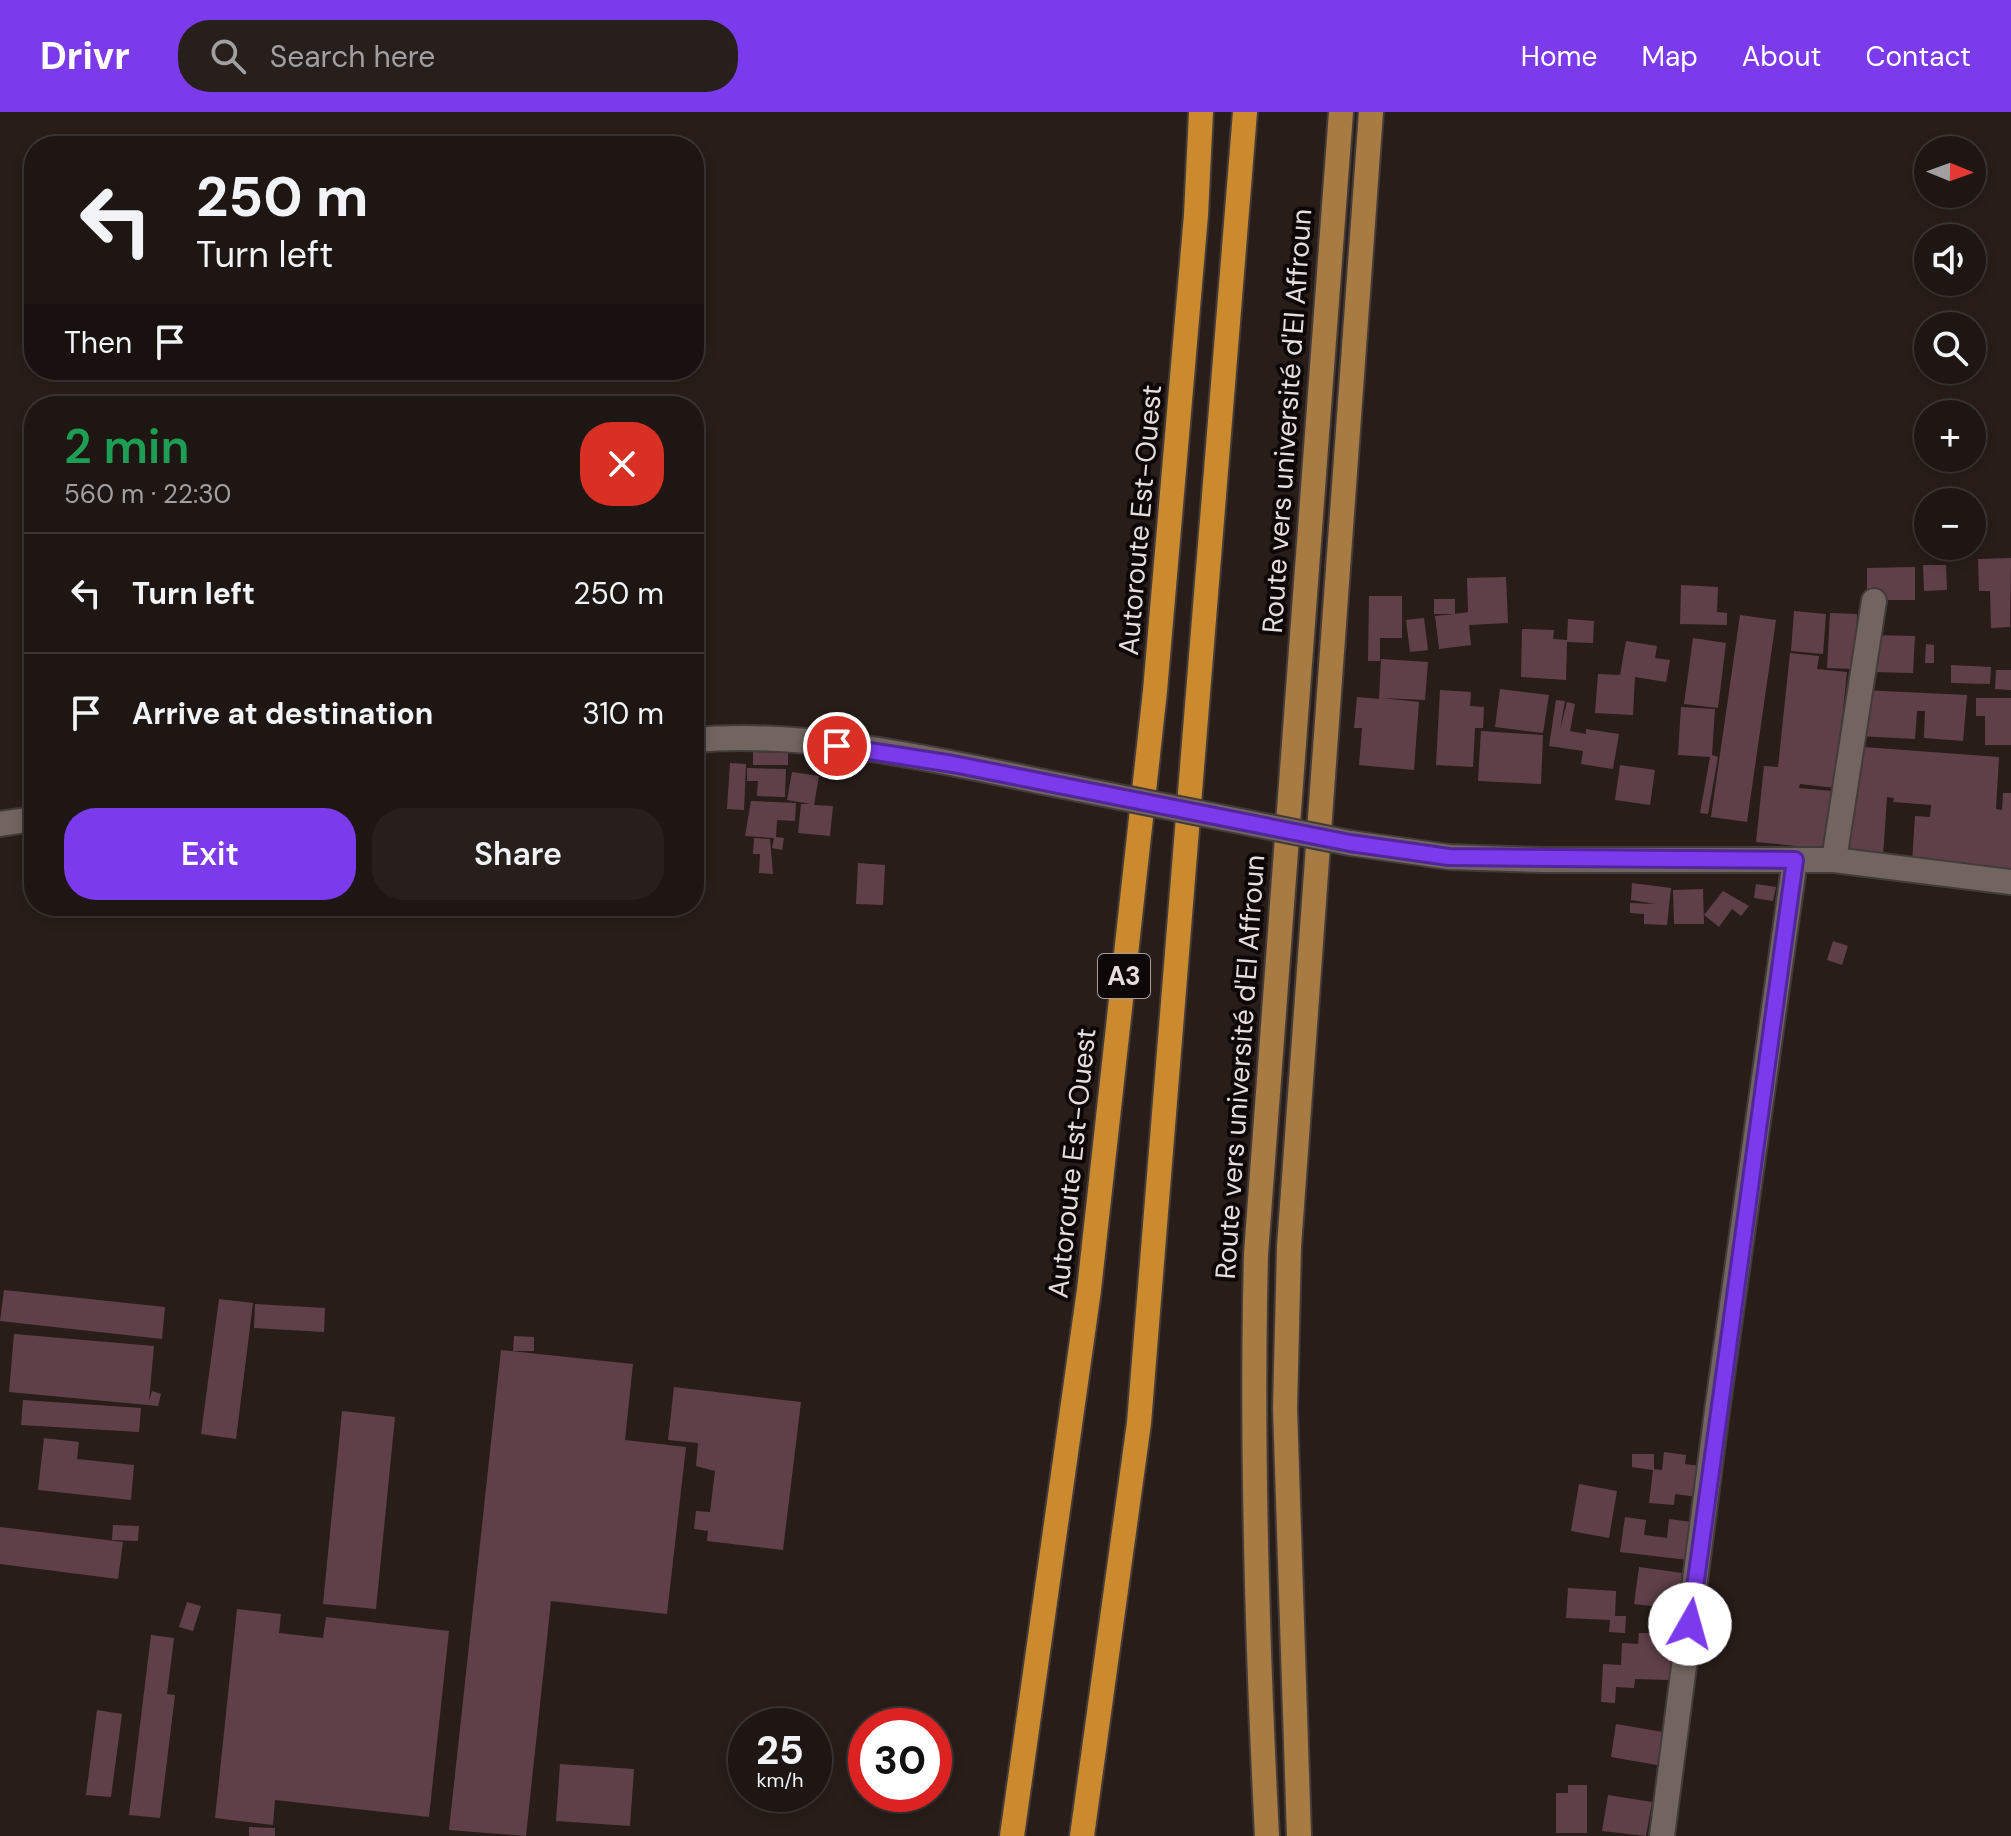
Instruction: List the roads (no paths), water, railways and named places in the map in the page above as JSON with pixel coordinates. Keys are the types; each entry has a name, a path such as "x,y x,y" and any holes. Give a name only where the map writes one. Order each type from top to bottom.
{"highway":[{"name":"Autoroute Est-Ouest","path":"1012,1836 1089,1290 1152,722 1196,215 1201,112"},
{"name":"A3","path":"1082,1836 1139,1423 1245,112"}],"main road":[{"name":"Route vers université d'El Affroun","path":"1267,1836 1255,1591 1252,1406 1256,1254 1341,112"},
{"path":"1299,1836 1285,1438 1289,1247 1371,112"}],"street":[{"path":"1834,860 1874,601"},
{"path":"704,739 735,736 808,742 1079,789 1350,843 1449,857 1834,860 2011,882"},
{"path":"0,824 24,820"},
{"path":"1662,1836 1717,1411 1795,860"}]}
